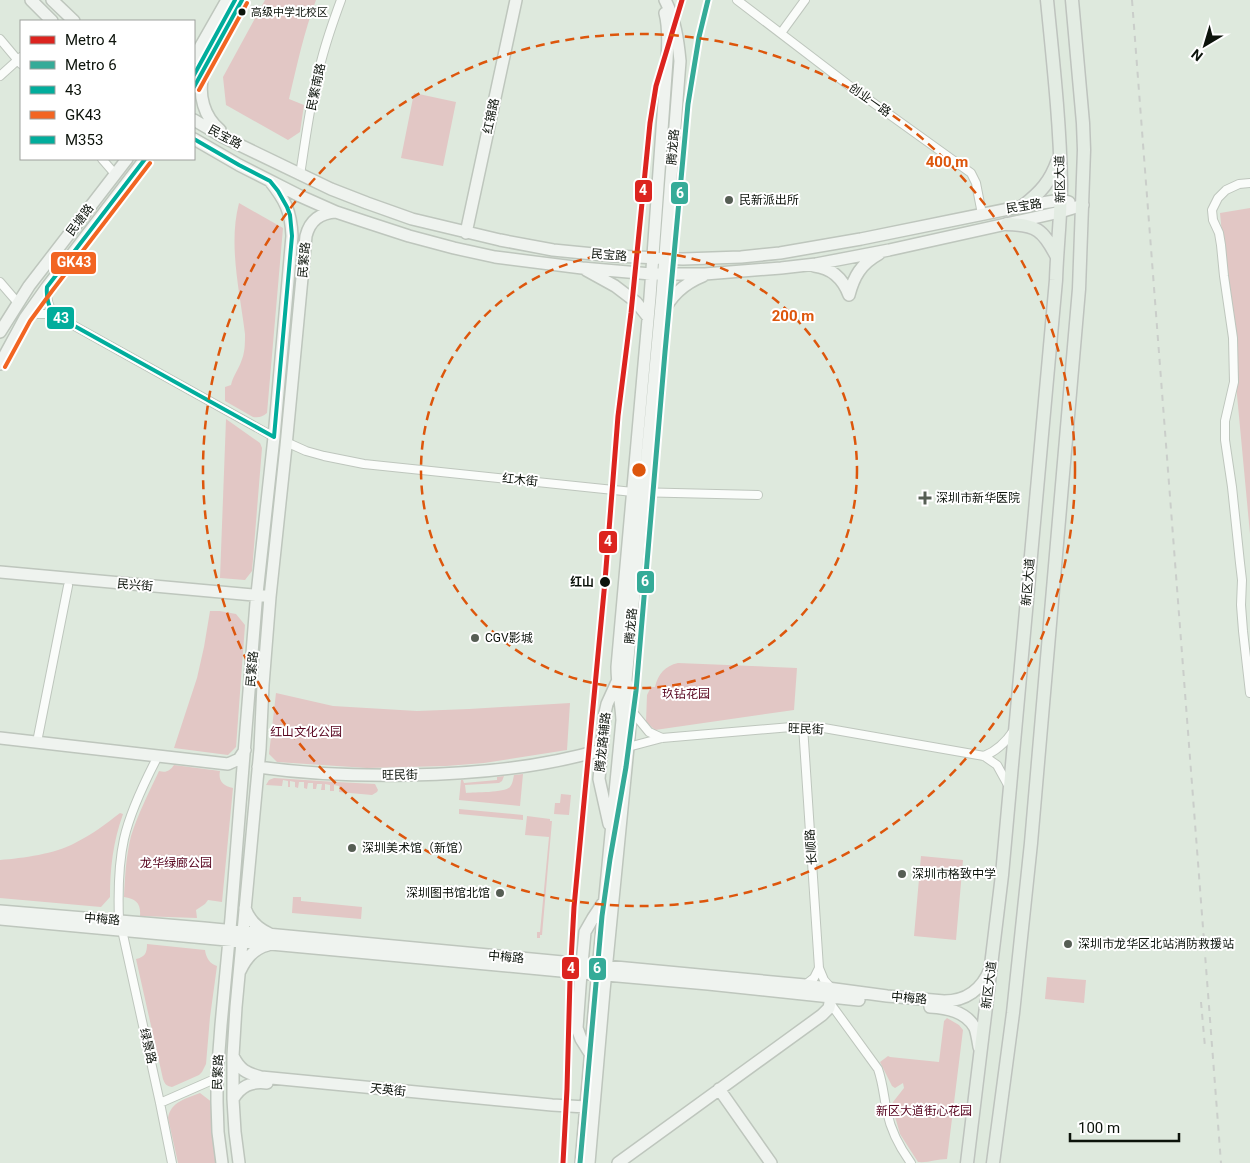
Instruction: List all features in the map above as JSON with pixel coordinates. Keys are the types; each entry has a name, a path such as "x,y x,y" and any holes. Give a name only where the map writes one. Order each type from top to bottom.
{"main road":[{"path":"31,0 51,20"},
{"path":"52,0 73,20"},
{"path":"197,50 227,0"},
{"path":"195,84 242,0"},
{"name":"红锦路","path":"466,233 516,0"},
{"name":"腾龙路","path":"581,1163 631,710 626,680 648,317 668,44 666,20 660,0"},
{"name":"腾龙路","path":"602,970 604,901 622,720 622,708 617,682 659,327 680,61 678,38 671,11 665,0"},
{"name":"新区大道","path":"967,1163 1002,875 1056,280 1061,206 1060,153 1057,95 1047,0"},
{"name":"新区大道","path":"993,1163 1014,1004 1036,789 1079,299 1084,150 1072,0"},
{"path":"205,68 201,88 205,111 214,125 234,143"},
{"name":"民宝路","path":"195,121 234,143 300,175 331,189 412,219 466,233 553,250 614,256 664,259 741,257 780,253 861,239 1023,206 1083,205"},
{"name":"民宝路","path":"195,140 270,181 336,212 409,236 495,256 582,268 651,274 714,274 807,265 889,250 1007,224 1061,206"},
{"path":"195,144 211,149"},
{"path":"1023,206 1047,184 1055,169 1060,153"},
{"name":"民塘路","path":"0,332 18,303 126,160"},
{"name":"民塘路","path":"0,364 25,318 144,160"},
{"name":"民繁路","path":"222,1163 218,1132 217,1078 257,600 292,236 290,215 287,207 270,181"},
{"name":"民繁路","path":"238,1163 233,1099 233,1056 270,601 306,236 310,225 316,218 325,213 336,212"},
{"path":"1007,224 1028,226 1039,231 1051,245 1057,257"},
{"path":"807,265 823,267 834,273 844,285 848,295 855,276 860,269 873,257 889,250"},
{"path":"582,268 615,286 636,302 648,317"},
{"path":"659,327 667,305 675,293 692,281 714,274"},
{"name":"民兴街","path":"0,572 257,600"},
{"name":"民兴街","path":"0,579 270,601"},
{"name":"腾龙路辅路","path":"611,832 598,779 607,704 617,682"},
{"path":"0,738 228,764 239,759 245,750"},
{"name":"旺民街","path":"258,767 344,775 441,774 530,765 576,757 601,750"},
{"path":"228,764 237,772 242,783"},
{"path":"594,1052 582,1039 577,1028 585,932 604,901"},
{"path":"226,965 224,955 220,949 203,933 220,921 232,906"},
{"path":"239,975 244,964 254,951 271,940 250,919 245,906"},
{"name":"中梅路","path":"0,911 120,925 582,969 805,985 831,996 887,996 944,1001 957,1000 969,996 978,988 992,962"},
{"name":"中梅路","path":"0,919 120,925"},
{"name":"中梅路","path":"602,970 708,984 942,1008 954,1011 968,1019 974,1027 981,1054"},
{"path":"618,1163 822,1015 829,1008 831,996"},
{"name":"腾龙路","path":"589,1163 594,1052"},
{"name":"天英街","path":"233,1056 240,1068 249,1074 260,1077 552,1106 586,1107"},
{"name":"天英街","path":"233,1099 245,1086 260,1082 509,1109 552,1106"},
{"path":"719,1089 771,1163"}],"street":[{"name":"民繁南路","path":"300,175 318,75 341,0"},
{"name":"创业一路","path":"737,0 847,84 971,173 976,183 982,214"},
{"path":"781,33 805,0"},
{"path":"0,39 20,60 0,76"},
{"path":"103,160 115,174"},
{"path":"1250,183 1239,184 1226,190 1218,198 1212,210 1213,220 1219,233 1221,245 1233,338 1234,382 1225,422 1225,440 1242,580 1241,605 1250,693"},
{"path":"0,282 18,303"},
{"path":"47,287 47,302 53,314"},
{"path":"25,318 37,314 53,314 274,437"},
{"name":"红木街","path":"286,442 324,456 364,464 638,492 758,495"},
{"path":"37,742 68,586"},
{"path":"631,710 649,732 662,738"},
{"name":"旺民街","path":"628,747 662,738 803,726 984,756"},
{"name":"长顺路","path":"803,726 819,968"},
{"path":"1009,787 996,765 984,756 998,748 1010,737 1015,729"},
{"name":"绿景路","path":"158,756 124,838 120,870 120,925 172,1163"},
{"path":"805,985 814,978 819,968"},
{"path":"819,968 831,996 878,1069 887,1113 896,1138 911,1163"},
{"path":"160,1103 217,1078"}],"green space":[{"path":"265,0 316,0 304,36 289,99 304,105 300,132 288,140 226,105 223,77"},
{"path":"414,93 456,102 443,166 401,158"},
{"path":"239,203 283,228 267,413 259,417 253,417 225,401 225,387 231,385 242,359 245,345 235,252 236,219"},
{"path":"1250,208 1250,534 1220,213"},
{"path":"226,419 260,443 262,448 252,571 245,580 220,578"},
{"path":"210,611 236,614 245,625 236,747 228,755 174,748 197,678"},
{"name":"玖钻花园","path":"678,663 797,668 794,710 655,730 646,722 647,695 651,687 655,687 663,671 669,666"},
{"name":"红山文化公园","path":"276,693 333,706 417,711 570,703 567,750 484,763 446,766 367,768 277,762 269,754"},
{"name":"龙华绿廊公园","path":"174,765 220,771 222,782 226,786 233,788 222,902 208,900 196,910 197,918 140,916 140,908 137,902 124,897 131,836 140,811 159,771 168,771"},
{"path":"523,774 520,806 459,800 461,780 464,783 497,780 497,777 504,776 499,783 465,785 466,793 496,791 507,789 510,787 514,775"},
{"path":"274,778 375,784 378,790 372,795 339,792 339,786 334,785 334,791 330,791 330,785 325,784 325,790 321,790 322,784 317,784 316,789 313,789 313,783 308,783 307,789 304,788 304,782 299,782 298,788 295,787 295,782 290,781 290,787 288,787 288,781 283,780 282,786 266,785 269,780"},
{"path":"561,794 571,795 569,815 554,814 555,803 560,803"},
{"path":"459,809 523,815 523,820 459,814"},
{"name":"龙华绿廊公园","path":"120,813 123,814 113,855 110,897 101,907 0,898 0,860 39,855 67,847 93,833"},
{"path":"527,816 550,819 552,821 542,935 540,935 540,938 537,938 537,932 540,932 549,837 525,835"},
{"path":"921,856 963,860 956,940 914,936"},
{"path":"293,897 301,897 301,901 362,907 361,919 292,913"},
{"path":"147,944 205,950 206,956 212,964 217,966 206,1064 199,1075 172,1087 168,1086 163,1079 136,959 145,954"},
{"path":"1047,977 1086,980 1084,1003 1045,999"},
{"name":"新区大道街心花园","path":"947,1018 959,1025 963,1030 947,1159 918,1162 900,1134 892,1106 904,1088 903,1083 895,1088 892,1086 880,1062 888,1056 939,1062 944,1021"},
{"path":"200,1093 213,1103 219,1163 178,1163 168,1118 176,1104"}],"railway":[{"path":"1132,0 1221,1163"},
{"path":"1201,1002 1205,1047"}],"metro line":[{"name":"4","path":"563,1163 574,907 605,581 618,416 631,313 650,123 656,86 682,0"},
{"name":"6","path":"580,1163 602,916 636,691 688,104 699,37 708,0"}],"transit line":[{"name":"M353","path":"195,73 235,0"},
{"name":"43","path":"195,85 242,0"},
{"name":"GK43","path":"199,90 247,3"},
{"name":"43","path":"144,160 47,287 47,298 51,311 53,314 274,437 292,236 290,215 278,191 270,181 195,140"},
{"name":"GK43","path":"5,367 30,321 150,163"}],"place":[{"name":"高级中学北校区","path":"242,12"},
{"name":"民新派出所","path":"729,200"},
{"name":"深圳市新华医院","path":"925,498"},
{"name":"红山","path":"605,582"},
{"name":"CGV影城","path":"475,638"},
{"name":"深圳美术馆（新馆）","path":"352,848"},
{"name":"深圳市格致中学","path":"902,874"},
{"name":"深圳图书馆北馆","path":"500,893"},
{"name":"深圳市龙华区北站消防救援站","path":"1068,944"}]}
